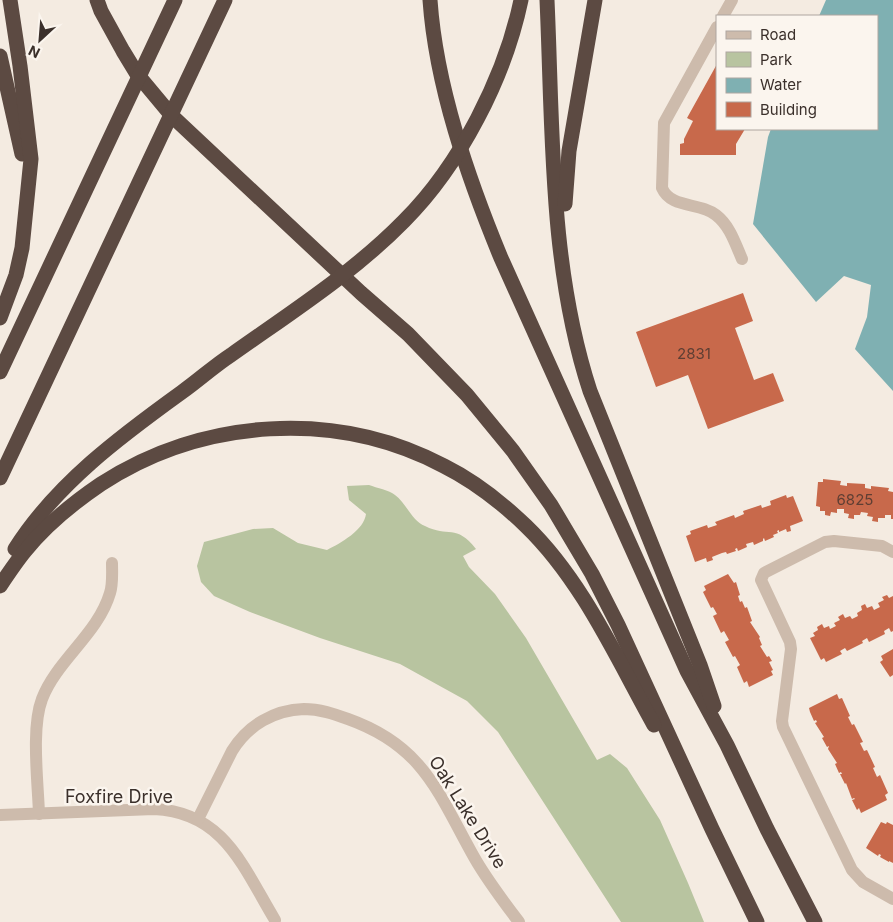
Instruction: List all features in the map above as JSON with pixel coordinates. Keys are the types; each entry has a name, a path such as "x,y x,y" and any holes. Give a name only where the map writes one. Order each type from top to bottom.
{"highway":[{"path":"0,318 16,275 22,248 31,158 10,0"},
{"path":"97,0 123,51 154,95 191,135 361,293 408,334 467,395 513,451 551,505 592,574 618,625 757,922"},
{"path":"0,372 175,0"},
{"path":"0,478 225,0"},
{"path":"430,0 431,17 444,85 458,138 484,215 519,299 683,662 814,922"},
{"path":"0,573 41,514 66,486 91,463 155,411 322,290 372,251 404,221 430,192 464,143 482,109 508,49 521,0"},
{"path":"547,0 556,210 576,347 590,391 700,665 727,746"},
{"path":"565,280 564,209 567,170 595,0"},
{"path":"0,56 28,182"},
{"path":"0,586 25,551 49,524 73,504 118,473 162,452 213,436 278,428 337,432 402,448 444,466 488,494 526,527 553,554 589,607 712,829"}],"street":[{"path":"724,15 732,0"},
{"path":"716,29 664,123 662,188 671,200 702,207 720,218 729,230 742,259"},
{"path":"893,552 882,546 834,540 825,542 764,573 762,576 762,584 790,642 791,649 783,727 852,870 863,882 893,899"},
{"path":"39,814 36,733 40,704 50,683 99,617 111,592 112,563"},
{"name":"Oak Lake Drive","path":"198,819 232,751 251,728 276,714 294,710 311,709 334,714 363,724 393,740 422,768 438,791 476,860 519,922"},
{"name":"Foxfire Drive","path":"0,815 163,810 176,811 198,819 219,834 232,849 275,920"}],"green space":[{"path":"369,485 395,495 420,524 440,531 457,533 469,541 476,549 463,556 469,567 495,594 526,638 597,760 610,754 627,768 660,820 704,922 621,922 498,732 467,701 400,664 320,638 250,612 214,596 201,582 197,566 204,542 253,529 273,528 298,543 327,550 339,544 356,531 366,514 349,500 347,486"}],"water":[{"path":"826,0 893,0 893,391 855,349 867,317 871,285 844,276 816,302 753,224 771,130 878,130 878,15 819,15"}],"building":[{"path":"716,66 716,130 744,130 736,144 736,155 680,155 680,144 684,143 684,139 693,121 687,118"},
{"path":"743,293 753,321 735,328 754,380 773,373 784,401 708,429 688,375 656,387 636,332"},
{"path":"823,479 841,481 840,485 847,486 847,483 865,484 865,488 871,489 871,486 889,488 888,491 893,492 893,519 891,519 891,515 885,515 885,518 878,518 878,522 872,521 873,517 867,516 868,513 861,512 860,515 854,515 854,519 848,518 849,514 844,513 844,509 837,509 837,513 831,512 830,516 825,515 825,511 820,511 820,507 816,506 818,482 823,482"},
{"path":"786,495 787,498 793,496 803,521 790,526 791,531 787,532 786,529 779,532 779,530 777,531 778,533 773,535 774,537 765,541 764,538 763,541 754,545 753,542 746,544 747,547 738,551 737,548 735,549 736,551 727,554 726,552 722,553 712,557 713,560 707,562 706,558 695,562 686,536 691,534 690,531 707,525 708,528 717,525 715,522 734,515 735,518 744,514 743,511 761,505 762,508 771,505 770,501"},
{"path":"728,574 734,583 736,582 740,602 742,601 745,608 747,607 752,621 750,622 760,637 762,645 760,646 772,661 769,662 773,675 749,687 747,681 744,683 737,667 740,665 725,642 729,640 724,631 721,633 713,616 717,614 713,607 711,608 703,592 706,590 704,586"},
{"path":"887,595 889,598 893,596 893,631 891,632 889,628 884,631 885,634 869,642 867,638 862,641 863,643 847,651 845,648 840,651 842,654 826,662 824,658 821,660 810,638 815,636 813,633 818,630 817,627 822,624 824,628 829,626 830,629 836,626 834,623 840,620 838,617 843,614 845,618 850,616 852,619 858,616 857,613 862,610 861,606 865,604 867,608 872,606 874,610 880,607 878,603 884,600 882,597"},
{"path":"893,649 893,675 890,677 880,662 883,660 881,656"},
{"path":"837,694 839,699 842,698 850,716 848,717 852,725 854,724 863,742 860,743 864,751 867,750 875,767 873,768 877,777 880,775 888,793 885,795 887,800 861,813 859,808 857,810 852,800 855,799 852,799 846,783 840,774 842,774 841,772 839,773 835,764 837,763 828,749 829,746 827,747 822,738 824,737 815,723 817,722 816,720 814,721 809,708"},
{"path":"881,822 893,825 893,863 866,848"}]}
